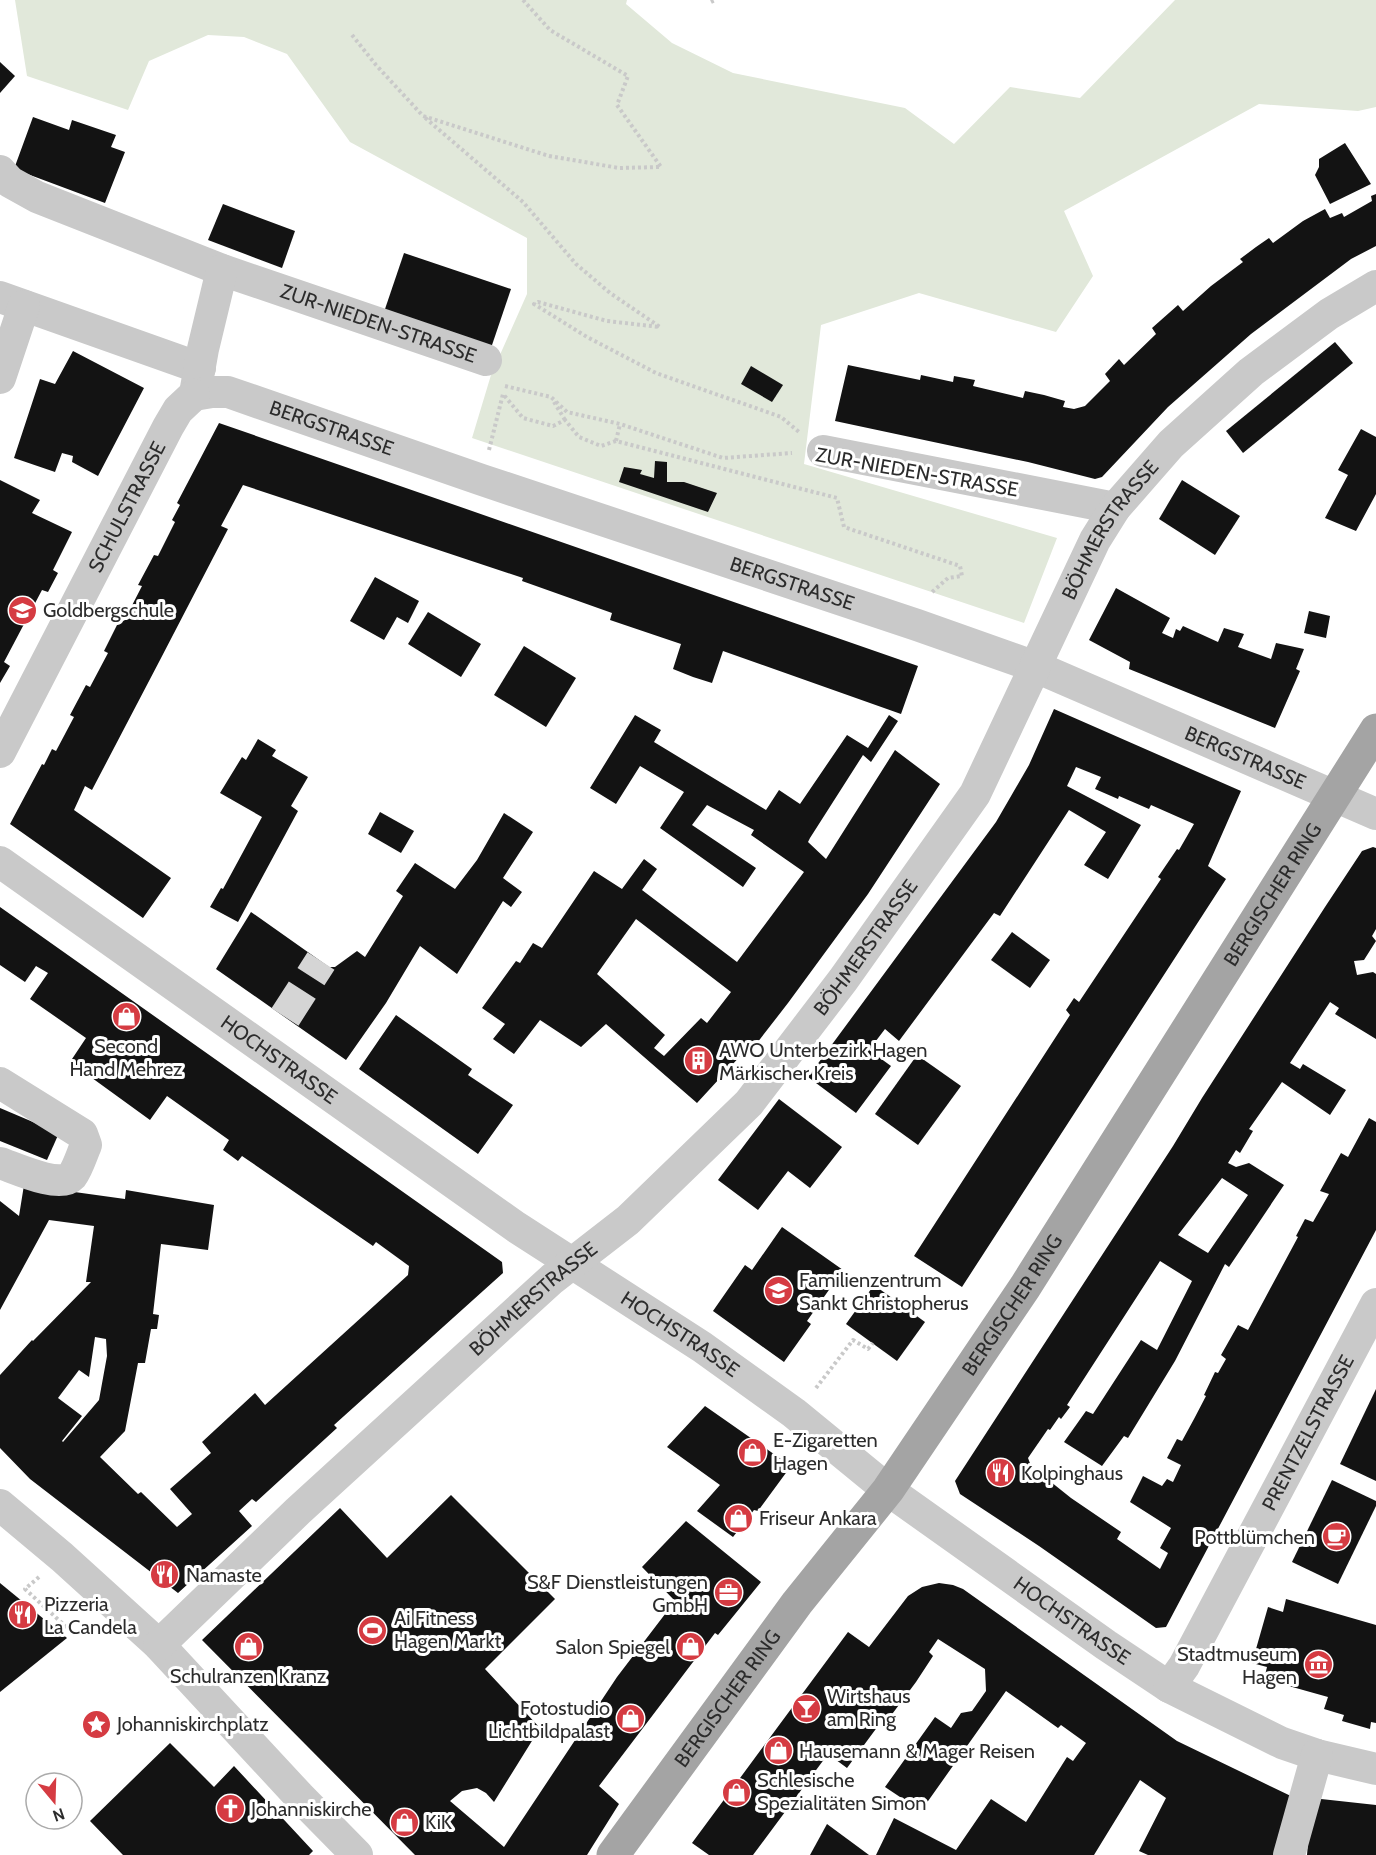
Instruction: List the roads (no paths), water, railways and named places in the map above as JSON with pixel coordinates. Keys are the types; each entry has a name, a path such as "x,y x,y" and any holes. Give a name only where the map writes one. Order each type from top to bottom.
{"main road":[{"name":"BERGISCHER RING","path":"613,1855 797,1603 888,1490 1025,1287 1376,730"}],"street":[{"name":"ZUR-NIEDEN-STRASSE","path":"0,171 10,182 37,197 222,270 486,360"},
{"path":"0,378 12,302 197,381 222,270"},
{"name":"BÖHMERSTRASSE","path":"159,1645 298,1511 552,1279 628,1220 749,1103 843,980 975,794 1095,540 1115,508 1171,444 1251,372 1329,314 1376,286"},
{"name":"BERGSTRASSE","path":"197,381 212,392 228,392 1036,667 1376,814"},
{"name":"SCHULSTRASSE","path":"0,752 168,427 197,381"},
{"name":"ZUR-NIEDEN-STRASSE","path":"823,451 1115,508"},
{"name":"HOCHSTRASSE","path":"0,862 516,1227 702,1347 794,1413 888,1490 1169,1687 1282,1743 1317,1755 1376,1769"},
{"path":"0,1083 82,1134 86,1145 72,1176 64,1180 54,1181 0,1163"},
{"name":"PRENTZELSTRASSE","path":"1169,1687 1184,1666 1376,1304"},
{"path":"0,1505 62,1557 159,1645 357,1855"},
{"path":"1289,1855 1317,1755"}],"tunnel":[{"path":"285,1017 321,961"}],"place":[{"name":"Goldbergschule","path":"22,610"},
{"name":"Second Hand Mehrez","path":"126,1016"},
{"name":"AWO Unterbezirk Hagen Märkischer Kreis","path":"698,1061"},
{"name":"Familienzentrum Sankt Christopherus","path":"778,1291"},
{"name":"E-Zigaretten Hagen","path":"752,1452"},
{"name":"Kolpinghaus","path":"1000,1473"},
{"name":"Friseur Ankara","path":"738,1518"},
{"name":"Pottblümchen","path":"1336,1537"},
{"name":"Namaste","path":"165,1575"},
{"name":"S&F Dienstleistungen GmbH","path":"729,1593"},
{"name":"Pizzeria La Candela","path":"23,1615"},
{"name":"Ai Fitness Hagen Markt","path":"373,1630"},
{"name":"Schulranzen Kranz","path":"248,1646"},
{"name":"Salon Spiegel","path":"691,1647"},
{"name":"Stadtmuseum Hagen","path":"1318,1665"},
{"name":"Wirtshaus am Ring","path":"806,1708"},
{"name":"Fotostudio Lichtbildpalast","path":"631,1719"},
{"name":"Johanniskirchplatz","path":"96,1724"},
{"name":"Hausemann & Mager Reisen","path":"778,1751"},
{"name":"Schlesische Spezialitäten Simon","path":"736,1792"},
{"name":"Johanniskirche","path":"230,1809"},
{"name":"KiK","path":"404,1822"}]}
